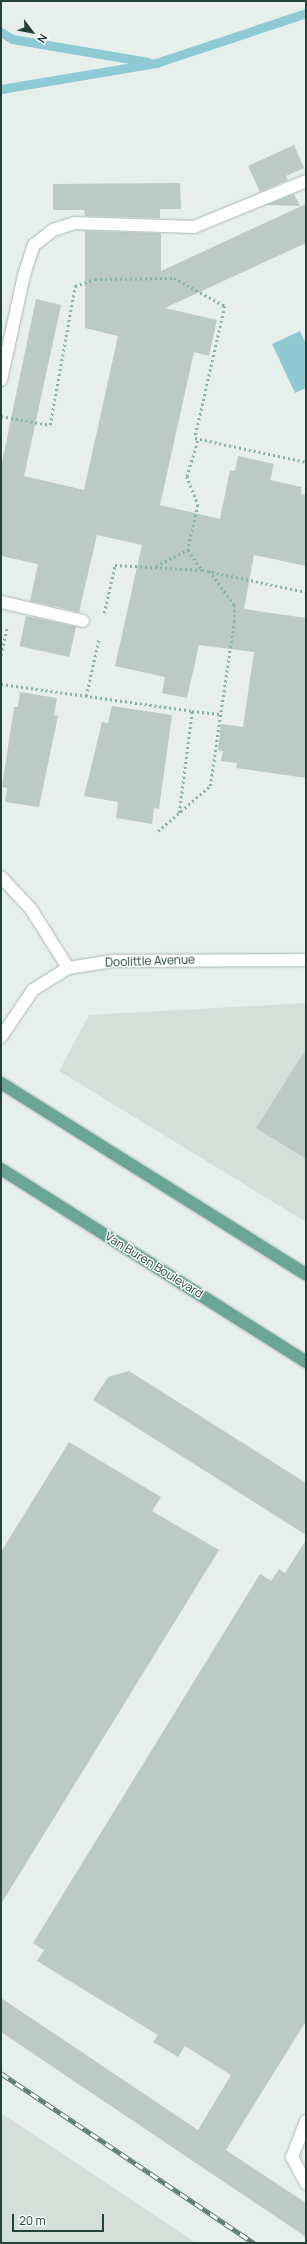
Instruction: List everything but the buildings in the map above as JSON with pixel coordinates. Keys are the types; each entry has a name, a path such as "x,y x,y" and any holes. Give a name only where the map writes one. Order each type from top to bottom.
{"main road":[{"path":"1,1082 306,1274"},
{"name":"Van Buren Boulevard","path":"1,1169 306,1362"}],"street":[{"path":"1,380 24,275 34,245 53,230 74,223 194,227 306,181"},
{"path":"6,603 84,621"},
{"path":"1,877 31,909 68,968"},
{"name":"Doolittle Avenue","path":"1,1037 33,990 68,968 112,960 306,960"},
{"path":"306,2122 292,2157 306,2184"}],"path":[{"path":"1,416 50,425 75,286 95,279 174,278 225,306 195,438 198,441 187,476 198,504 188,550 202,570"},
{"path":"198,441 306,462"},
{"path":"156,566 188,550"},
{"path":"103,619 115,565 156,566 182,572 202,570 306,592"},
{"path":"158,831 210,786 234,605 209,571"},
{"path":"1,655 6,603"},
{"path":"86,696 100,634"},
{"path":"1,684 220,714"},
{"path":"179,813 192,711"}],"shaded area":[{"path":"306,1003 306,1222 59,1071 89,1015"},
{"path":"1,2113 196,2243 1,2243"}],"water":[{"path":"300,331 306,344 306,388 295,393 272,344"}],"waterway":[{"path":"1,89 156,63 306,13"},
{"path":"1,32 12,39 148,62"}],"railway":[{"path":"1,2073 254,2243"}]}
